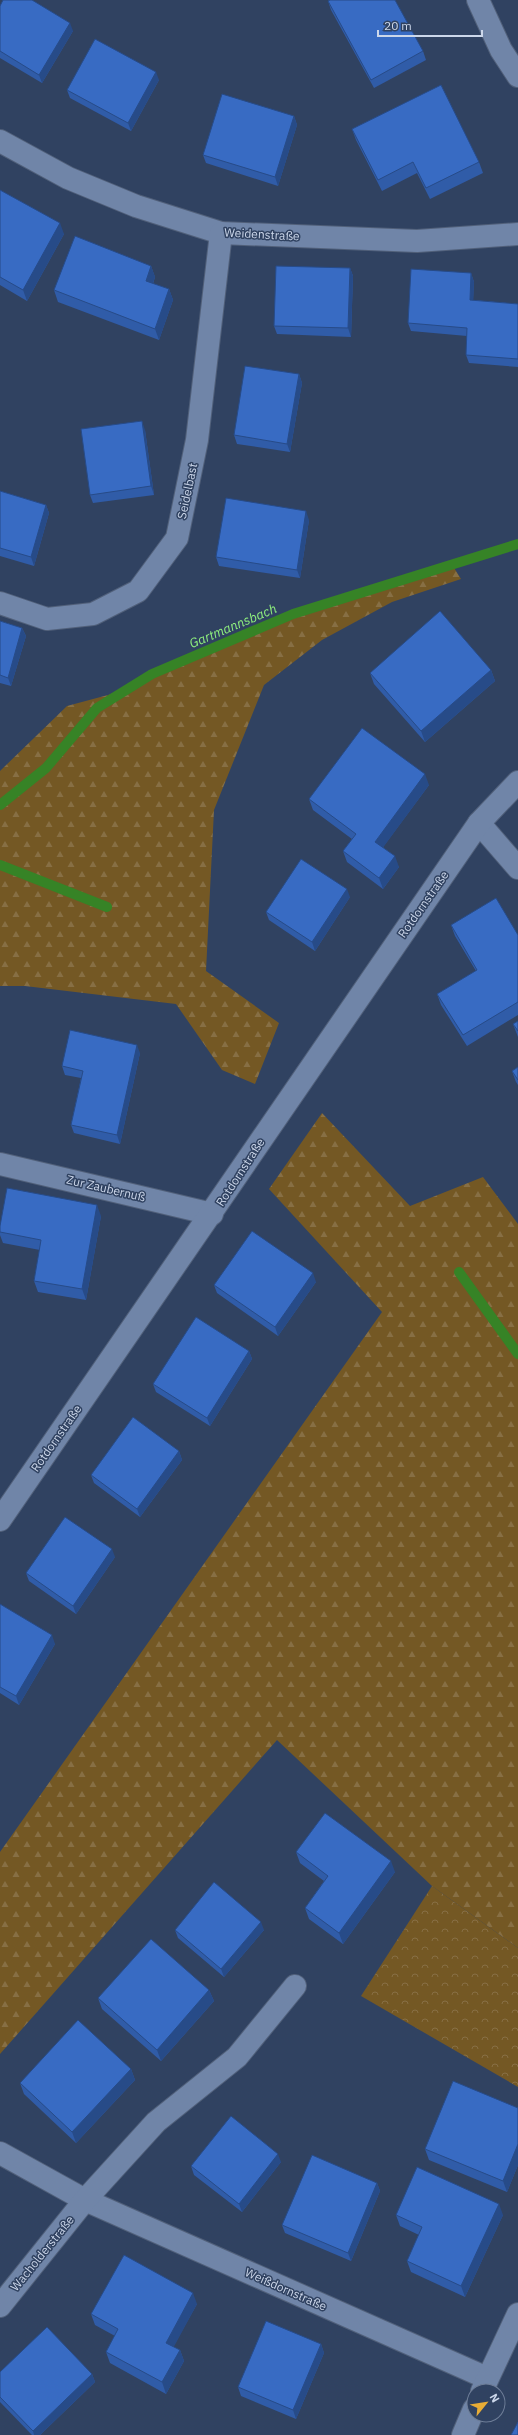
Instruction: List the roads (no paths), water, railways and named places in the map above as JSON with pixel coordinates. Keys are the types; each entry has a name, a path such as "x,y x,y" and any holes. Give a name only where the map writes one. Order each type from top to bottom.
{"street":[{"path":"478,0 502,50 518,76"},
{"name":"Weidenstraße","path":"0,141 68,178 129,204 221,233 417,241 518,234"},
{"name":"Seidelbast","path":"0,603 47,620 93,614 138,591 177,538 197,440 221,233"},
{"name":"Rotdornstraße","path":"0,1520 212,1214 266,1132 479,823 518,782"},
{"path":"479,823 518,868"},
{"name":"Zur Zaubernuß","path":"0,1164 212,1214"},
{"path":"85,2200 156,2122 237,2058 295,1986"},
{"name":"Weißdornstraße","path":"0,2153 85,2200 481,2383"},
{"name":"Wacholderstraße","path":"0,2306 85,2200"},
{"path":"486,2383 518,2314"},
{"path":"463,2435 468,2423"}],"waterway":[{"name":"Gartmannsbach","path":"0,805 46,768 97,708 152,674 293,614 518,544"},
{"path":"0,865 107,907"},
{"path":"459,1272 518,1354"}]}
